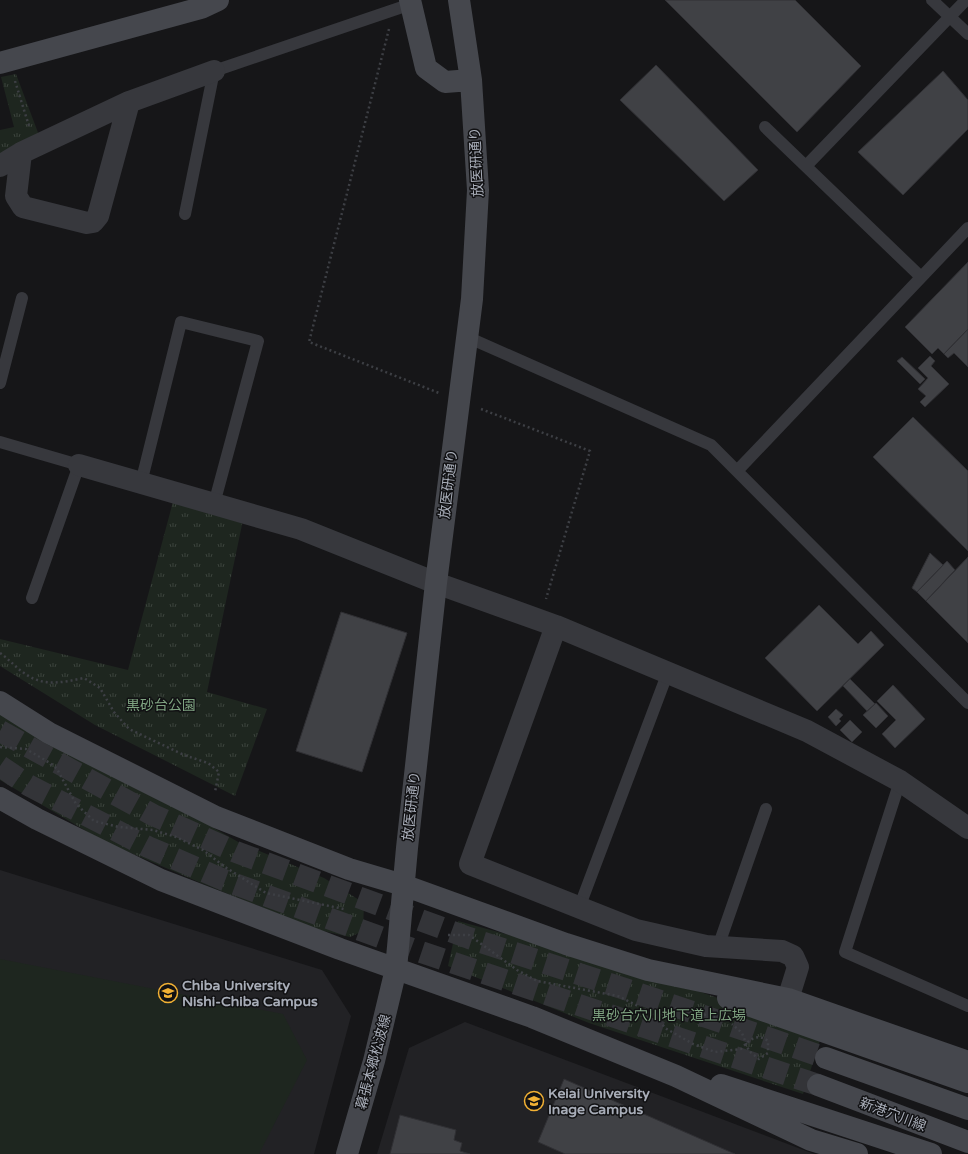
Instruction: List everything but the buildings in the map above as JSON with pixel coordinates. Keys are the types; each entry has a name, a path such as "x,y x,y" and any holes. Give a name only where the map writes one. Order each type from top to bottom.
{"street":[{"path":"4,62 201,8 218,0"},
{"name":"放医研通り","path":"396,969 403,886 436,583 472,299 478,190 471,80 459,0"},
{"path":"405,4 426,68 445,82 471,80"},
{"path":"0,166 28,149 129,102 214,71"},
{"path":"28,149 16,196 23,207 87,223 93,222 98,216 129,102"},
{"path":"79,465 301,530 436,583 548,623 807,731 900,781 968,828"},
{"path":"548,623 470,864 636,930 706,946 782,951 793,956 798,967 788,999"},
{"path":"0,702 49,733 216,817 349,869 403,886 566,944 648,970 968,1082"},
{"path":"0,798 37,819 161,880 396,969 532,1017 676,1076 811,1140 857,1154"},
{"name":"幕張本郷松波線","path":"347,1154 374,1061 396,969"},
{"path":"648,970 788,999 968,1062"},
{"path":"826,1058 968,1109"},
{"path":"676,1076 733,1088 931,1154"},
{"name":"新港穴川線","path":"818,1085 968,1142"}],"lane":[{"path":"932,0 968,34"},
{"path":"806,166 966,0"},
{"path":"185,214 214,71 357,24 405,4"},
{"path":"765,128 921,277"},
{"path":"737,471 968,228"},
{"path":"0,382 22,298"},
{"path":"141,483 181,322 258,341 214,504"},
{"path":"467,336 711,445 968,702"},
{"path":"0,442 79,465 32,598"},
{"path":"579,908 668,672"},
{"path":"900,781 845,952 968,1006"},
{"path":"718,947 766,809"}],"path":[{"path":"405,4 309,342 590,451 548,623"},
{"path":"4,62 28,149"},
{"path":"0,653 27,675 44,683 62,683 84,678 100,688 114,712 129,729 184,755 208,763 219,772 215,792"},
{"path":"0,747 26,749 50,763 57,769 76,804 94,821 119,827 153,830 176,837 202,850 225,868 266,893 344,909"},
{"path":"448,935 469,935 517,970 537,981 618,996 656,1016 665,1028 693,1044 715,1052 741,1049 746,1043 754,1037 762,1036 768,1042 768,1052 759,1059 749,1051 746,1043 742,1033 726,1021"},
{"path":"656,1016 677,1008 696,1011 721,1019"}],"shaded area":[{"name":"Chiba University Nishi-Chiba Campus","path":"0,870 322,970 351,1016 314,1154 0,1154"},
{"name":"Keiai University Inage Campus","path":"465,1022 814,1154 377,1154 409,1048"}],"green space":[{"path":"16,74 40,138 0,163 0,130 14,127 1,77"},
{"name":"黒砂台公園","path":"174,498 243,520 207,692 267,709 235,796 95,725 0,666 0,639 128,670"},
{"path":"0,712 184,811 240,843 324,878 364,903 363,931 350,937 319,930 201,883 103,841 0,780"},
{"name":"黒砂台穴川地下道上広場","path":"458,921 637,970 822,1034 803,1094 589,1023 448,966"},
{"name":"Chiba University Nishi-Chiba Campus","path":"0,959 283,1014 307,1060 259,1154 0,1154"}],"tunnel":[{"path":"0,731 153,815 236,852 469,938 628,990 826,1058"},
{"path":"0,766 28,785 148,847 224,880 418,951 818,1085"}],"place":[{"name":"Chiba University Nishi-Chiba Campus","path":"168,993"},
{"name":"Keiai University Inage Campus","path":"534,1101"}]}
